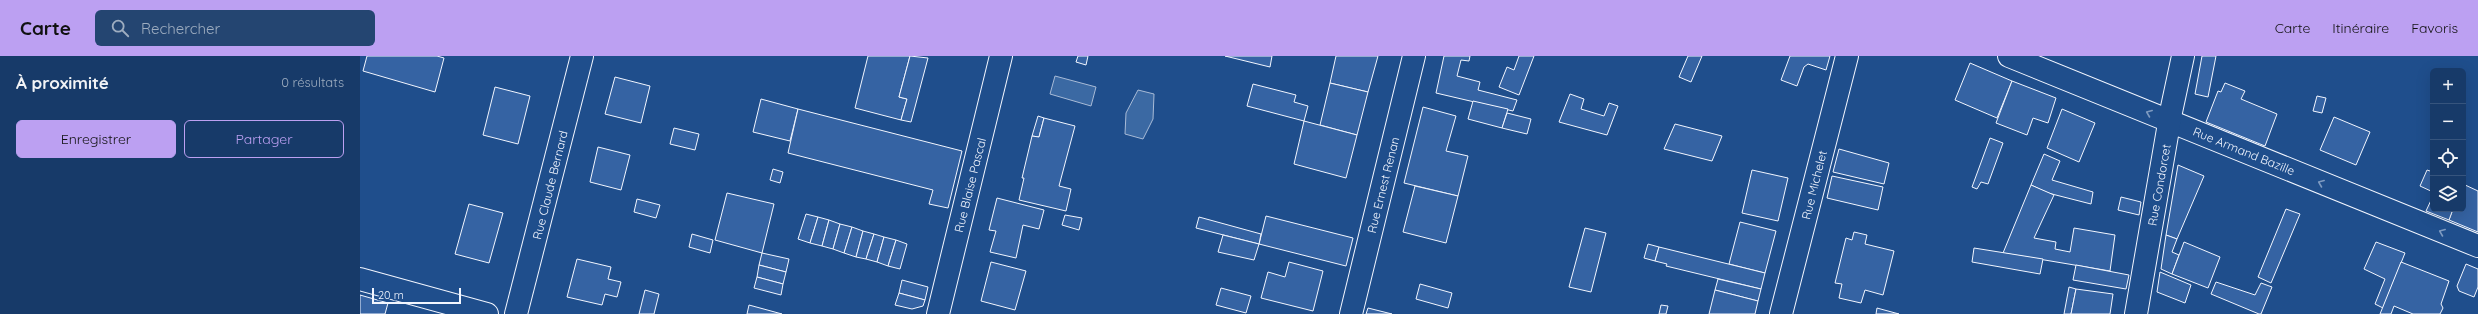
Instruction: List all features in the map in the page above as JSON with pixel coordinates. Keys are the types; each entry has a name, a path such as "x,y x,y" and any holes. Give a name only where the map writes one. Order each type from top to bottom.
{"street":[{"name":"Rue Claude Bernard","path":"516,314 582,56"},
{"name":"Rue Blaise Pascal","path":"938,314 1001,56"},
{"name":"Rue Ernest Renan","path":"1351,314 1414,56"},
{"name":"Rue Michelet","path":"1781,314 1847,56"},
{"name":"Rue Armand Bazille","path":"2009,56 2478,246"},
{"name":"Rue Condorcet","path":"2136,314 2183,56"},
{"path":"360,279 487,314"}],"water":[{"path":"1055,76 1096,87 1091,106 1050,94"},
{"path":"1138,90 1154,94 1153,119 1143,139 1125,134 1126,113"}],"building":[{"path":"367,56 437,56 444,58 435,92 363,71"},
{"path":"868,56 910,56 899,97 907,99 901,120 855,108"},
{"path":"910,56 928,58 911,122 901,120 907,99 899,97"},
{"path":"1078,56 1088,56 1086,65 1076,62"},
{"path":"1225,56 1272,56 1270,67"},
{"path":"1336,56 1378,56 1368,92 1330,83"},
{"path":"1444,56 1470,56 1469,61 1461,60 1457,76 1480,82 1478,90 1517,100 1513,111 1436,93"},
{"path":"1519,56 1534,56 1519,95 1499,87 1507,67 1514,70"},
{"path":"1688,56 1702,56 1691,82 1679,77"},
{"path":"1790,56 1830,56 1826,70 1808,64 1804,67 1797,86 1781,80"},
{"path":"2202,56 2216,56 2208,97 2195,94"},
{"path":"1970,63 2012,81 1997,118 1955,100"},
{"path":"615,77 650,86 641,123 605,114"},
{"path":"2012,81 2056,98 2048,123 2033,118 2027,135 1996,123"},
{"path":"1330,83 1368,92 1357,135 1320,125"},
{"path":"2225,83 2245,91 2241,99 2277,114 2265,146 2206,122 2218,91 2221,92"},
{"path":"1253,84 1296,95 1294,102 1308,106 1304,121 1247,106"},
{"path":"495,87 530,96 518,144 483,135"},
{"path":"1570,94 1584,99 1581,109 1604,116 1609,103 1618,106 1607,135 1559,122"},
{"path":"2317,96 2326,98 2322,113 2313,111"},
{"path":"761,99 798,109 790,141 753,132"},
{"path":"1473,101 1508,109 1502,128 1468,119"},
{"path":"1423,107 1456,116 1446,151 1468,156 1458,196 1404,183"},
{"path":"798,109 962,151 948,208 929,204 933,190 788,153"},
{"path":"2062,109 2095,123 2079,162 2047,148"},
{"path":"1507,113 1531,119 1527,134 1502,128"},
{"path":"1038,116 1044,118 1039,137 1032,136"},
{"path":"2334,117 2370,132 2356,165 2320,150"},
{"path":"1044,118 1075,126 1059,186 1071,189 1066,211 1019,200 1024,178 1022,178 1032,136 1039,137"},
{"path":"1304,121 1357,135 1346,178 1294,164"},
{"path":"1675,124 1722,136 1712,161 1664,149"},
{"path":"674,128 699,134 695,150 670,144"},
{"path":"1990,138 2003,143 1988,184 1981,182 1977,189 1972,187"},
{"path":"598,147 630,155 621,190 590,182"},
{"path":"1839,149 1889,163 1884,184 1833,172"},
{"path":"2044,154 2060,161 2052,180 2093,192 2091,204 2048,193 2031,185"},
{"path":"2178,165 2204,176 2177,239 2166,235"},
{"path":"773,169 783,172 780,183 770,180"},
{"path":"1752,170 1788,178 1778,221 1742,213"},
{"path":"2427,170 2430,171 2430,191 2420,186"},
{"path":"1832,176 1883,187 1878,210 1827,198"},
{"path":"2031,185 2054,195 2034,238 2056,242 2055,249 2070,252 2074,228 2115,235 2110,271 2003,253"},
{"path":"2466,185 2478,191 2478,232 2449,220 2452,212 2466,212"},
{"path":"1415,186 1458,196 1446,243 1403,232"},
{"path":"727,193 774,204 762,253 715,240"},
{"path":"2121,197 2141,202 2139,215 2118,210"},
{"path":"997,198 1044,210 1039,229 1023,225 1016,258 990,252 996,231 989,230"},
{"path":"637,199 660,205 656,218 634,212"},
{"path":"2430,202 2430,212 2452,212 2449,220 2426,211"},
{"path":"469,204 503,213 489,263 455,254"},
{"path":"2286,209 2300,214 2271,283 2258,277"},
{"path":"806,214 818,217 810,243 798,239"},
{"path":"1065,215 1082,218 1079,230 1062,225"},
{"path":"1266,216 1353,238 1346,266 1259,244"},
{"path":"818,217 829,220 822,246 810,243"},
{"path":"1199,217 1261,234 1259,244 1196,228"},
{"path":"829,220 840,224 833,249 822,246"},
{"path":"1740,222 1776,231 1765,273 1729,264"},
{"path":"840,224 852,227 844,253 833,249"},
{"path":"852,227 863,231 856,257 844,253"},
{"path":"1585,228 1606,233 1591,292 1569,287"},
{"path":"863,231 874,234 866,259 856,257"},
{"path":"1854,232 1867,235 1865,244 1894,251 1883,295 1865,290 1861,303 1839,298 1842,284 1835,283 1846,238 1852,240"},
{"path":"692,234 713,240 710,253 689,247"},
{"path":"874,234 884,237 877,262 866,259"},
{"path":"1223,235 1259,244 1254,260 1218,252"},
{"path":"2166,235 2177,239 2172,252 2179,255 2172,274 2161,269"},
{"path":"884,237 896,240 888,266 877,262"},
{"path":"896,240 907,244 900,269 888,266"},
{"path":"2184,242 2220,257 2208,288 2172,274"},
{"path":"2376,242 2405,253 2383,308 2375,304 2385,279 2364,269"},
{"path":"1648,244 1659,247 1655,261 1644,258"},
{"path":"1659,247 1765,273 1761,289 1666,266 1667,264 1655,261"},
{"path":"1974,248 2043,259 2040,274 1972,262"},
{"path":"762,253 789,259 786,272 759,265"},
{"path":"577,259 611,267 608,279 621,282 617,297 605,294 602,305 567,297"},
{"path":"991,262 1026,271 1015,310 981,301"},
{"path":"1289,262 1323,271 1313,311 1261,298 1268,272 1285,277"},
{"path":"2401,262 2449,281 2441,304 2443,308 2440,314 2413,314 2394,306 2391,314 2380,314"},
{"path":"2466,264 2478,269 2478,287 2474,297 2459,291 2457,286"},
{"path":"759,265 786,272 783,284 757,277"},
{"path":"2076,265 2129,275 2126,289 2073,280"},
{"path":"2160,272 2191,285 2185,303 2157,292"},
{"path":"757,277 783,284 781,295 754,288"},
{"path":"1718,279 1761,289 1758,301 1715,290"},
{"path":"902,280 928,287 925,300 899,293"},
{"path":"2216,282 2255,295 2261,283 2272,287 2261,314 2259,314 2211,294"},
{"path":"1420,284 1452,293 1448,308 1416,299"},
{"path":"2069,287 2076,289 2071,314 2064,314"},
{"path":"1221,288 1251,296 1246,313 1216,305"},
{"path":"2076,289 2113,294 2110,314 2071,314"},
{"path":"645,290 659,294 654,314 639,314"},
{"path":"1715,290 1758,301 1755,314 1709,314"},
{"path":"899,293 925,300 923,306 912,309 895,305"},
{"path":"360,295 388,303 385,314 360,314"},
{"path":"749,305 782,314 747,314"},
{"path":"1661,305 1668,306 1666,314 1659,314"},
{"path":"1368,308 1392,314 1366,314"},
{"path":"1877,308 1899,314 1876,314"}]}
